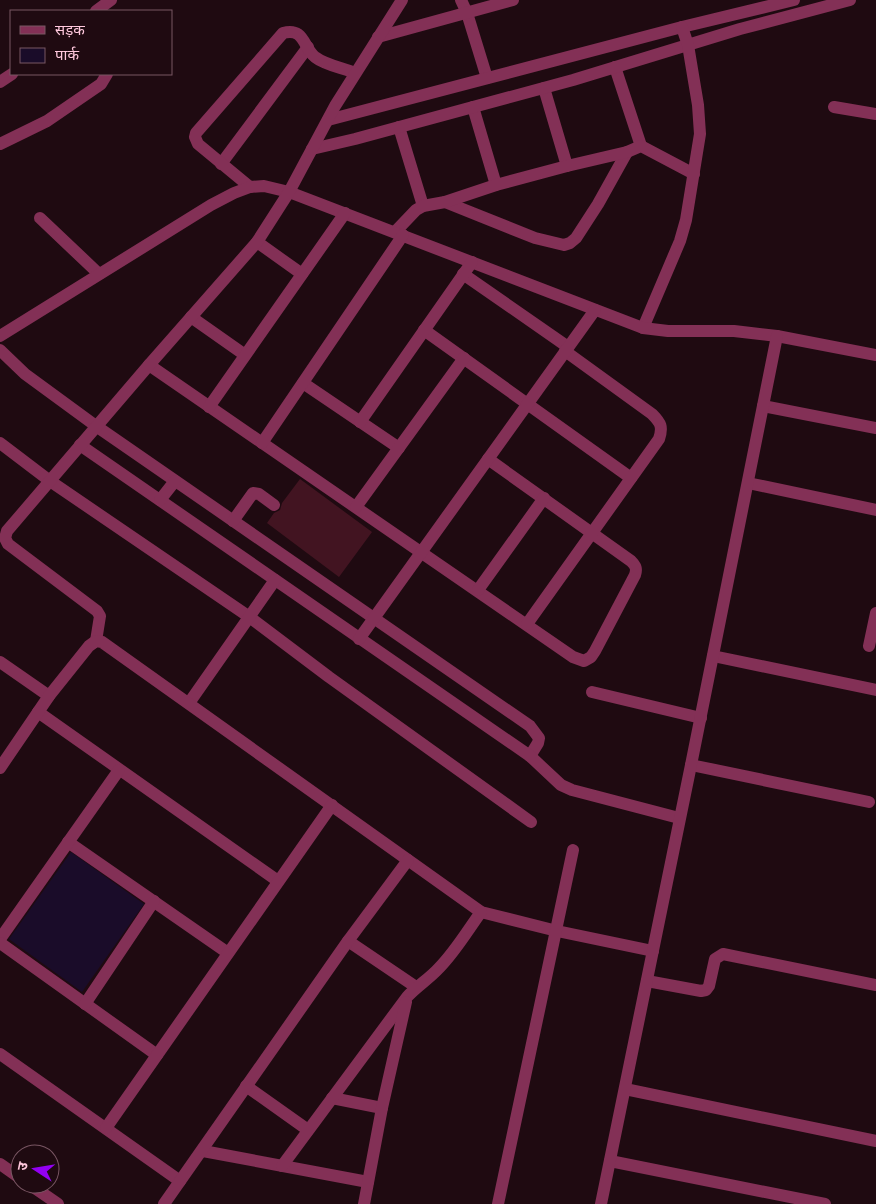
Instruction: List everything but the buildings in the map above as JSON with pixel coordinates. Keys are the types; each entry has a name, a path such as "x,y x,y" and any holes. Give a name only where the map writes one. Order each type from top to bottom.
{"street":[{"path":"97,10 111,0"},
{"path":"96,641 100,616 97,611 6,542 7,531 257,242 289,192 355,73 402,0"},
{"path":"461,0 467,13 487,78"},
{"path":"328,120 682,27 794,0"},
{"path":"312,149 544,88 740,29 850,0"},
{"path":"378,37 507,1"},
{"path":"643,328 680,241 686,220 700,134 698,105 688,45 682,27"},
{"path":"250,187 221,164 194,138 196,133 283,33 289,32 299,36 315,57 355,73"},
{"path":"221,164 308,46"},
{"path":"615,67 641,146 694,174"},
{"path":"0,82 10,75"},
{"path":"0,144 47,121 101,84 106,75"},
{"path":"544,88 567,166"},
{"path":"473,107 496,185"},
{"path":"834,107 876,114"},
{"path":"399,127 423,206"},
{"path":"262,442 303,383 416,210 423,206 445,202 496,185 627,152 641,146"},
{"path":"445,202 535,238 564,245 570,243 580,231 598,204 627,152"},
{"path":"0,336 212,205 250,187 264,186 289,192 643,328 668,331 734,331 777,336 876,355"},
{"path":"210,407 345,213"},
{"path":"40,218 99,274"},
{"path":"257,242 302,274"},
{"path":"360,422 472,262"},
{"path":"463,274 652,414 660,423 662,430 659,439 632,478 527,624"},
{"path":"359,638 595,310"},
{"path":"191,317 245,356"},
{"path":"424,330 632,478"},
{"path":"601,1204 777,336"},
{"path":"0,350 25,374 96,426 530,726 539,738 538,744 530,756"},
{"path":"356,507 464,358"},
{"path":"149,365 579,660 584,661 591,657 637,570 631,561 488,458"},
{"path":"303,383 399,448"},
{"path":"763,406 876,428"},
{"path":"0,444 50,481 248,616 329,677 531,822"},
{"path":"80,445 530,756 561,785 572,790 679,818"},
{"path":"160,500 175,481"},
{"path":"748,483 876,510"},
{"path":"233,521 253,493 259,494 274,505"},
{"path":"478,590 544,498"},
{"path":"189,703 274,580"},
{"path":"869,646 876,613"},
{"path":"0,768 49,696 89,646 96,641 102,642 481,912 557,932 653,951"},
{"path":"713,656 876,690"},
{"path":"0,662 49,696"},
{"path":"592,692 701,718"},
{"path":"38,712 278,881"},
{"path":"691,765 869,802"},
{"path":"0,939 119,770"},
{"path":"106,1128 332,805"},
{"path":"68,842 228,953"},
{"path":"498,1204 573,850"},
{"path":"164,1204 203,1151 246,1086 348,941 408,860"},
{"path":"85,1004 154,901"},
{"path":"282,1166 407,997 416,987 429,979 441,966 481,912"},
{"path":"348,941 416,987"},
{"path":"0,943 156,1055"},
{"path":"647,981 701,992 709,986 715,959 723,954 876,985"},
{"path":"364,1204 382,1108 407,997"},
{"path":"0,1054 180,1181"},
{"path":"246,1086 308,1130"},
{"path":"625,1089 876,1141"},
{"path":"332,1098 382,1108"},
{"path":"203,1151 368,1182"},
{"path":"610,1161 788,1200 825,1204"},
{"path":"42,1194 52,1202"}],"green space":[{"path":"71,852 144,904 82,992 9,939"}]}
